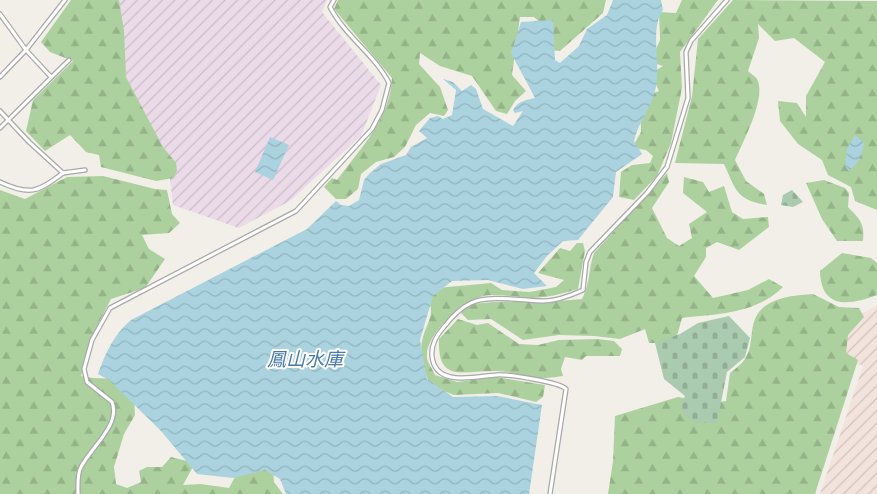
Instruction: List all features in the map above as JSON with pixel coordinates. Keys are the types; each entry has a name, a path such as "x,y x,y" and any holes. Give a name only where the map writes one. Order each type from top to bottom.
{"street":[{"path":"0,77 26,50 65,0"},
{"path":"78,494 80,468 109,428 115,416 112,402 88,382 84,369 92,340 110,308 296,211 372,129 382,110 389,84 383,71 335,18 330,7 334,0"},
{"path":"550,494 566,389 562,385 555,383 498,375 466,379 448,376 437,370 432,362 431,353 435,338 454,316 472,302 498,299 553,300 583,290 586,262 590,252 647,192 666,167 688,98 686,52 701,28 727,0"},
{"path":"0,14 26,50 51,78"},
{"path":"0,128 69,60"},
{"path":"0,111 29,142 63,173"},
{"path":"0,182 16,190 33,191 44,187 63,173 85,170"}],"shaded area":[{"path":"108,0 327,0 322,12 381,85 361,136 290,201 239,228 173,205 168,163 111,86"},
{"path":"877,305 877,494 820,494 863,366 842,357 841,339 855,318"}],"green space":[{"path":"71,0 119,0 124,30 126,77 163,147 176,163 177,170 174,178 156,181 101,167 99,155 86,152 70,135 45,151 26,131 33,100 73,61 50,52 41,42"},
{"path":"338,0 606,0 603,13 560,51 548,50 548,30 534,17 520,17 512,75 526,91 515,101 507,114 496,111 472,76 440,66 420,53 419,64 440,87 448,110 444,116 430,113 416,125 405,147 394,157 376,162 361,174 358,189 346,199 336,199 324,187 332,178 337,180 372,133 386,107 392,78 334,9"},
{"path":"682,0 718,0 680,52 682,88 671,143 657,176 634,200 619,197 621,172 632,165 650,163 653,156 646,150 632,148 641,132 640,98 659,91 651,73 663,66 650,62 660,40 659,12 676,13"},
{"path":"733,0 877,1 877,210 855,201 851,187 828,175 822,160 798,144 780,121 778,101 797,103 806,117 806,96 825,62 794,38 775,41 758,24 759,38 748,71 757,79 759,97 753,120 735,160 746,181 764,194 767,205 743,197 731,181 724,164 675,163 692,96 698,39"},
{"path":"667,173 669,182 652,208 667,238 679,246 692,238 689,224 707,212 683,193 684,177 703,182 709,192 724,186 732,212 743,219 768,217 769,227 739,250 717,242 706,248 706,257 694,276 713,298 748,290 769,279 783,287 761,303 749,308 723,314 682,318 675,343 649,343 645,329 620,339 559,335 523,340 491,319 468,320 460,312 473,304 582,299 587,287 594,253"},
{"path":"103,176 155,189 167,190 172,214 180,223 169,233 142,235 149,249 165,259 145,288 111,299 96,328 81,376 133,380 135,415 124,434 114,467 116,484 127,488 141,482 139,471 147,467 162,467 171,457 195,463 183,485 201,484 229,488 235,477 262,468 273,469 274,482 283,494 0,494 0,190 25,199 67,177"},
{"path":"824,180 845,188 849,193 848,207 861,222 863,241 837,241 822,219 806,183"},
{"path":"792,190 803,202 793,207 781,205 783,195"},
{"path":"577,243 583,243 585,251 578,289 542,297 529,298 494,295 475,299 446,320 432,339 428,349 428,362 435,375 457,382 496,377 545,385 543,397 536,402 498,393 454,395 431,386 424,368 421,350 423,337 431,314 428,297 437,288 491,283 502,290 530,292 556,287 564,280 538,273 560,248 570,251"},
{"path":"842,253 871,258 877,263 877,295 846,302 831,298 825,292 820,271"},
{"path":"813,294 839,307 859,308 864,317 848,335 846,353 858,360 815,494 608,494 613,461 615,416 678,397 714,403 726,401 730,373 746,357 751,343 753,324 759,312 765,306 780,299"},
{"path":"729,316 750,338 745,357 727,372 717,423 694,423 680,409 685,396 664,379 655,343 680,334 698,323"},
{"path":"458,319 477,325 488,323 519,344 538,345 559,340 597,339 614,341 622,349 620,356 586,356 582,360 565,357 561,369 563,376 549,378 530,377 501,371 455,372 448,369 443,363 439,339"}],"water":[{"name":"鳳山水庫","path":"613,0 661,0 663,10 657,27 657,81 655,91 634,141 642,154 616,172 613,197 578,240 563,241 547,256 534,273 547,286 523,289 488,280 452,281 433,296 420,340 427,379 453,397 497,396 542,405 529,494 286,494 280,479 265,470 233,478 197,474 161,431 109,380 98,374 111,345 131,320 307,229 336,201 341,205 349,206 359,200 364,180 370,173 381,164 406,155 411,147 427,138 419,131 430,118 438,116 443,119 452,115 456,90 443,79 453,82 462,91 471,85 476,89 483,109 513,126 523,111 515,113 513,110 515,107 522,101 535,98 511,53 521,22 553,20 555,60 560,63 579,46 587,29 607,15"},
{"path":"855,135 864,143 860,158 849,171 845,166 847,149"},
{"path":"270,137 289,145 273,180 255,172"}]}
